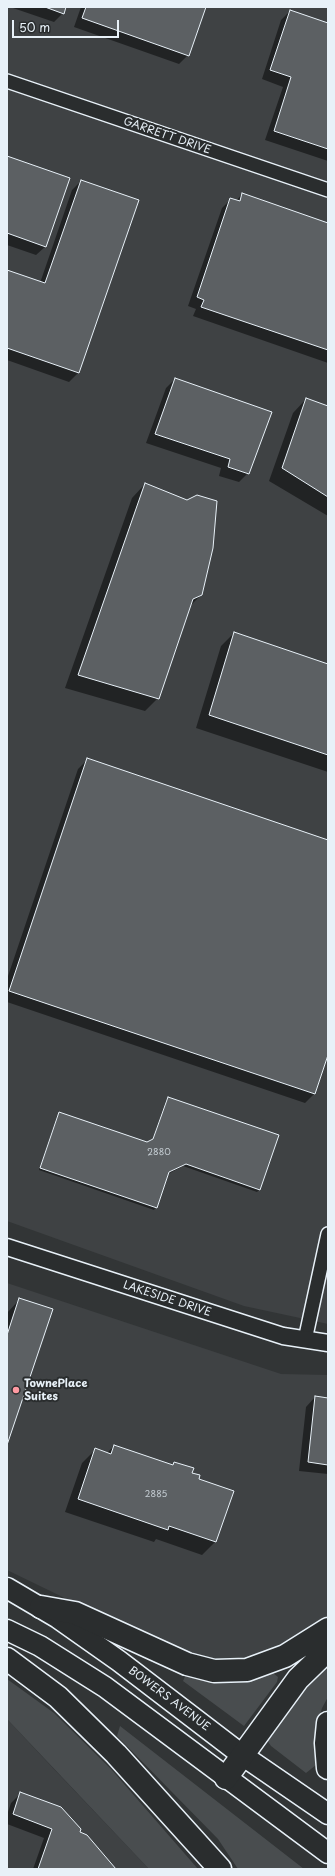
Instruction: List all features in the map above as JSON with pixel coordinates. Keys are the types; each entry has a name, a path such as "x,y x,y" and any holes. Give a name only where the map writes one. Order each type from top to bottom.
{"highway":[{"path":"41,1607 75,1613 187,1664 214,1670 247,1670 284,1656 328,1629"},
{"path":"226,1778 298,1679 328,1650"},
{"path":"7,1659 58,1697 116,1754 220,1869"},
{"path":"328,1723 326,1743 328,1768"}],"main road":[{"name":"BOWERS AVENUE","path":"7,1588 41,1607 119,1661 242,1755 328,1814"},
{"path":"7,1630 40,1646 105,1687 328,1853"}],"street":[{"name":"GARRETT DRIVE","path":"7,81 328,190"},
{"path":"305,1340 328,1234"},
{"name":"LAKESIDE DRIVE","path":"7,1247 283,1336 328,1343"}],"shaded area":[{"path":"7,7 328,7 328,1324 244,1306 7,1221"},
{"path":"7,1283 281,1374 328,1375 328,1618 258,1659 206,1661 139,1634 7,1570"},
{"path":"328,1666 328,1697 322,1708 315,1741 316,1765 306,1773 271,1746 267,1740 271,1731 313,1680"},
{"path":"188,1670 273,1673 278,1677 277,1682 244,1726 183,1681"},
{"path":"7,1679 54,1713 111,1769 198,1869 149,1869 7,1719"},
{"path":"7,1719 51,1766 149,1869 7,1869"},
{"path":"120,1726 304,1869 238,1869 218,1839 117,1736"}],"building":[{"path":"45,7 66,7 64,14"},
{"path":"86,7 206,7 189,56 82,18"},
{"path":"290,10 328,23 328,149 274,131 291,77 270,70"},
{"path":"7,156 70,178 46,247 7,233"},
{"path":"81,180 139,200 79,373 7,348 7,270 45,283"},
{"path":"242,193 328,223 328,350 201,307 204,300 197,297 230,198 240,201"},
{"path":"175,378 272,412 249,474 228,467 230,459 155,434"},
{"path":"306,398 328,406 328,497 282,468"},
{"path":"145,483 187,500 197,495 217,501 213,548 202,595 193,599 159,699 78,675"},
{"path":"234,632 328,664 328,755 209,715"},
{"path":"87,758 328,840 328,1055 315,1094 9,991"},
{"path":"168,1097 279,1135 260,1190 186,1164 169,1172 157,1208 40,1168 59,1112 147,1142 153,1139"},
{"name":"TownePlace Suites","path":"19,1298 53,1309 7,1445 7,1335"},
{"path":"315,1396 328,1398 328,1465 308,1462"},
{"path":"114,1445 173,1465 174,1462 194,1468 192,1473 200,1475 199,1479 234,1491 216,1542 169,1526 168,1530 78,1499 95,1448 111,1454"},
{"path":"20,1792 61,1807 81,1829 80,1832 87,1835 116,1869 38,1869 52,1829 13,1814"}],"place":[{"name":"TownePlace Suites","path":"16,1390"}]}
